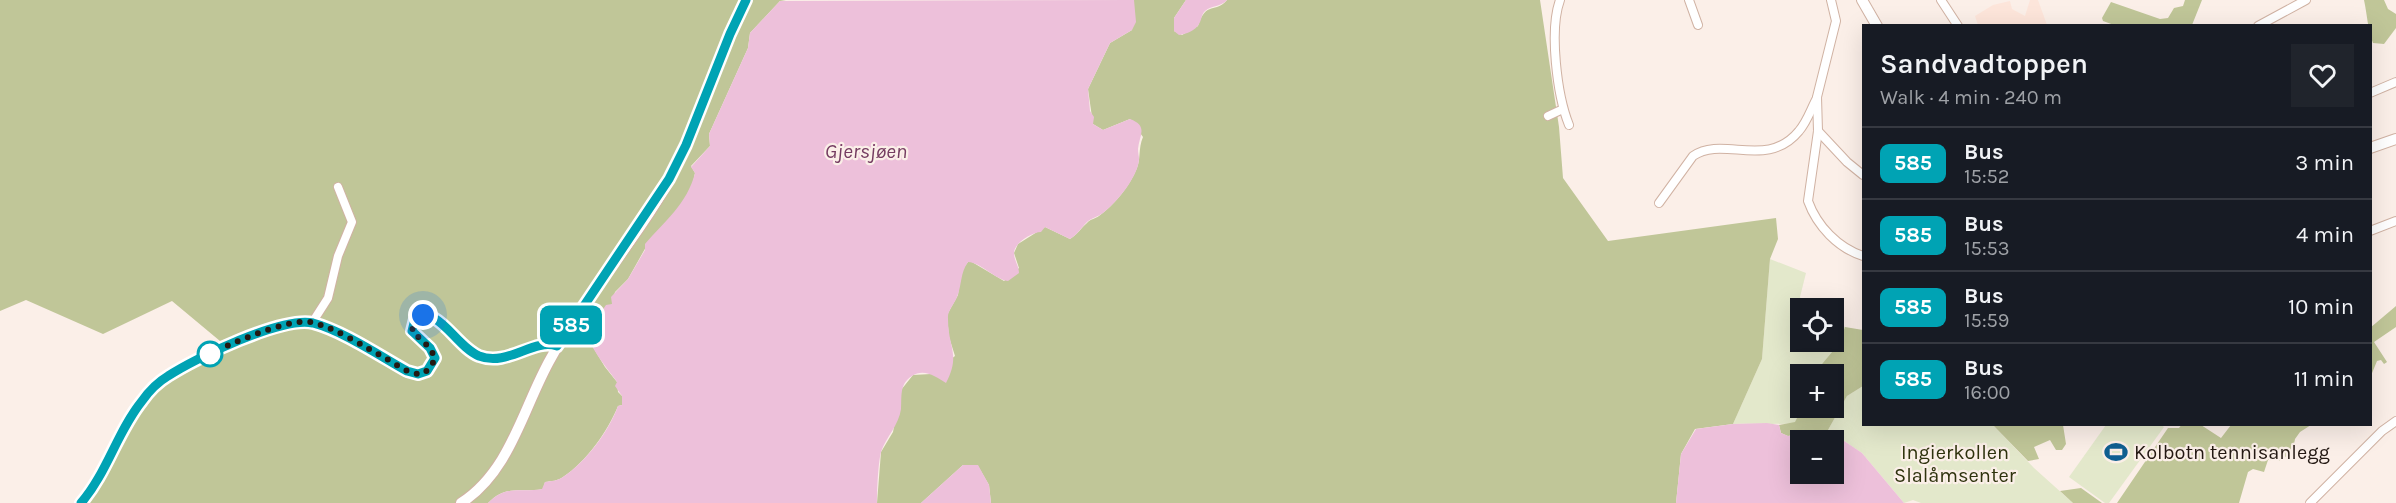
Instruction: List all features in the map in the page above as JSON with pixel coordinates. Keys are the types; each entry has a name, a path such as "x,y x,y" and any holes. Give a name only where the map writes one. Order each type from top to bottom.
{"main road":[{"path":"461,503 484,484 501,461 557,346 669,179 686,145 746,0"},
{"path":"1862,0 1876,24"},
{"path":"2372,147 2396,139"},
{"path":"81,503 135,410 161,381 194,362 237,342 292,324 312,323 332,331 407,371 418,374 427,371 435,358 430,348 412,331 415,319 423,315 437,319 464,347 485,357 508,357 548,345 557,346"}],"street":[{"path":"1560,0 1554,26 1563,109 1569,125"},
{"path":"1689,0 1698,25"},
{"path":"1659,203 1693,156 1699,152 1709,149 1766,150 1787,142 1801,129 1817,98 1836,21 1831,0"},
{"path":"1941,0 1957,24"},
{"path":"2262,24 2306,0"},
{"path":"2372,92 2396,82"},
{"path":"1817,98 1818,131 1808,201 1822,227 1842,246 1862,256"},
{"path":"1548,116 1563,109"},
{"path":"1818,131 1847,162 1862,174"},
{"path":"312,323 328,298 338,256 352,222 338,187"},
{"path":"2372,230 2396,221"},
{"path":"2310,503 2382,431 2396,421"}],"shaded area":[{"path":"2030,0 2038,0 2047,24 1978,24 1975,16 1993,5 2010,1 2012,9 2025,16"}],"green space":[{"path":"0,0 786,0 780,1 750,33 748,48 709,134 710,146 691,166 695,173 692,187 671,218 651,238 628,279 615,292 612,304 588,339 617,382 618,392 622,396 622,405 618,406 608,426 588,455 572,471 557,480 545,482 543,489 507,491 488,503 77,503 148,393 226,346 172,301 103,334 26,300 0,311"},
{"path":"1134,0 1186,0 1174,18 1174,31 1182,35 1198,26 1204,13 1227,0 1540,0 1559,127 1563,178 1608,241 1776,218 1778,239 1770,259 1762,359 1733,424 1695,429 1681,454 1676,503 991,503 989,485 978,466 963,465 921,503 877,503 881,452 893,432 901,390 913,375 931,374 955,356 949,337 947,315 958,295 961,271 968,262 972,262 1004,281 1019,268 1014,253 1018,244 1045,227 1070,239 1121,195 1134,175 1143,137 1130,119 1103,130 1093,124 1088,89 1110,43 1132,30"},
{"path":"2185,0 2202,0 2192,24 2111,24 2103,21 2102,18 2111,2 2160,19 2168,18 2174,8 2183,6"},
{"path":"2364,0 2384,0 2388,9 2396,14 2396,28 2384,44 2373,43 2372,24 2368,24"},
{"path":"1770,259 1806,273 1800,298 1790,298 1790,352 1833,352 1822,364 1790,364 1790,418 1798,418 1796,423 1733,424 1762,359"},
{"path":"2396,306 2396,327 2374,342 2387,362 2384,364 2381,360 2377,361 2372,373 2372,326"},
{"path":"1845,327 1862,330 1862,387 1847,396 1844,401 1844,364 1822,364 1832,352 1844,352"},
{"name":"Ingierkollen Slalåmsenter","path":"1862,387 1862,426 1994,426 2034,468 2073,503 1921,503 1913,500 1904,503 1862,453 1844,441 1844,430 1828,430 1835,418 1844,418 1844,401 1847,396"},
{"path":"1797,418 1835,418 1828,430 1790,430 1790,436 1788,436 1781,433 1779,425 1795,422"},
{"path":"1994,426 2063,426 2066,444 2062,450 2056,450 2050,440 2034,447 2039,459 2028,461"},
{"name":"Kolbotn tennisanlegg","path":"2105,426 2164,427 2109,503 2105,503 2069,477"},
{"path":"2180,426 2203,426 2221,438 2230,426 2309,426 2300,432 2295,439 2293,450 2281,461 2268,460 2264,472 2253,469 2248,472 2239,503 2117,503 2168,428"},
{"path":"2081,488 2102,503 2073,503 2060,491"}],"water":[{"name":"Gjersjøen","path":"1134,0 1136,22 1132,30 1110,43 1088,89 1090,111 1094,117 1093,124 1103,130 1130,119 1141,128 1139,159 1135,173 1126,189 1114,202 1070,239 1045,227 1041,232 1020,242 1014,253 1019,273 1008,281 968,262 957,297 948,316 953,351 953,365 950,373 946,383 930,374 921,373 912,376 905,383 900,415 881,452 877,503 488,503 507,491 542,489 545,482 557,480 572,471 596,445 609,426 618,406 622,405 622,396 615,386 617,382 590,341 590,329 606,305 612,304 611,297 628,279 645,250 645,244 687,194 695,173 691,167 710,146 709,134 748,48 750,33 780,1"},
{"path":"1186,0 1227,0 1205,11 1199,24 1193,30 1179,35 1174,31 1174,18"},
{"path":"1733,424 1779,425 1781,433 1790,436 1790,484 1844,484 1844,441 1862,453 1904,503 1676,503 1681,454 1696,429"},
{"path":"963,465 978,465 989,485 991,503 921,503"}],"bus line":[{"name":"585","path":"81,503 97,479 128,420 142,400 161,381 226,346 269,331 301,322 312,323 332,331 407,371 418,374 427,371 435,358 430,348 412,331 415,319 423,315 433,316 464,347 485,357 508,357 542,345 557,346 669,179 686,145 746,0"}],"place":[{"name":"Kolbotn tennisanlegg","path":"2116,452"}],"route":[{"path":"210,354 204,356 269,331 301,322 312,323 332,331 407,371 423,374 431,367 435,358 430,348 412,331 415,319 423,315"}]}
